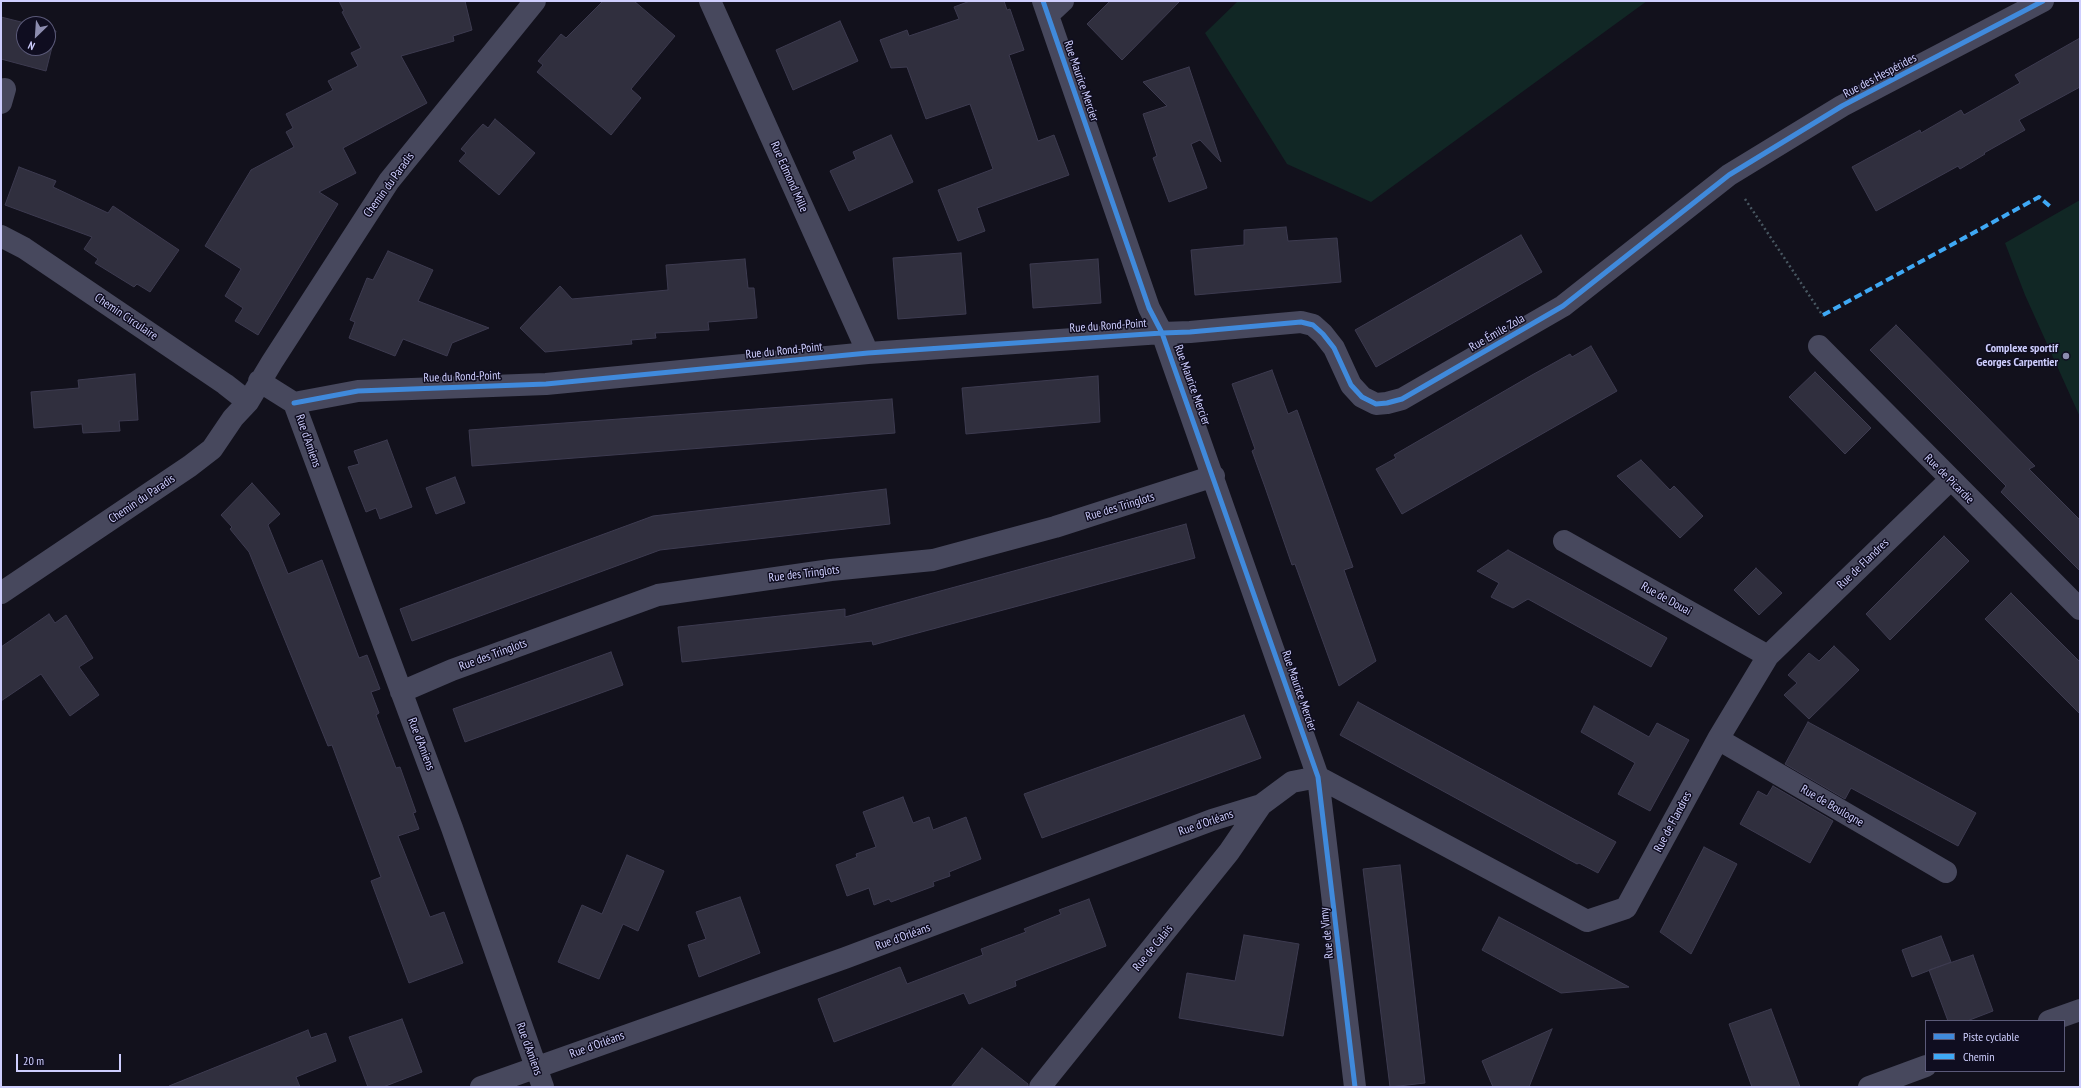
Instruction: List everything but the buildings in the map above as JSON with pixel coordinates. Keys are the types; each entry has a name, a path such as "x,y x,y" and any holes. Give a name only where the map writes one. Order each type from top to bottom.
{"street":[{"name":"Chemin du Paradis","path":"1,593 190,466 212,449 233,418 248,402 259,382 389,181 535,1"},
{"name":"Rue Edmond Mille","path":"710,1 868,353"},
{"name":"Rue des Hespérides","path":"1729,175 1842,106 2043,1"},
{"name":"Rue Maurice Mercier","path":"1051,6 1149,308 1162,333 1214,476 1318,777"},
{"name":"Rue Émile Zola","path":"1277,324 1301,322 1313,325 1323,334 1334,348 1351,385 1362,397 1376,404 1402,399 1563,306 1729,175"},
{"name":"Chemin Circulaire","path":"1,236 30,253 225,384 248,402"},
{"name":"Rue du Rond-Point","path":"294,403 358,391 546,384 868,353 1190,332 1277,324"},
{"name":"Rue de Picardie","path":"1819,346 1950,480 2080,609"},
{"path":"259,382 294,403"},
{"name":"Rue d'Amiens","path":"294,403 452,828 543,1087"},
{"name":"Rue des Tringlots","path":"401,692 452,670 658,595 831,570 933,560 1055,527 1214,476"},
{"name":"Rue de Flandres","path":"1318,777 1587,921 1626,908 1718,739 1768,656 1950,480"},
{"name":"Rue de Douai","path":"1564,541 1768,656"},
{"name":"Rue de Boulogne","path":"1718,739 1946,872"},
{"name":"Rue d'Orléans","path":"482,1087 845,958 1212,820 1261,805 1292,782 1318,777"},
{"name":"Rue de Vimy","path":"1318,777 1355,1087"},
{"name":"Rue de Calais","path":"1040,1087 1230,852 1261,805"},
{"path":"2052,1020 2080,1010"},
{"path":"1869,1087 1925,1066"}],"path":[{"path":"1729,175 1827,322 1819,346"}],"green space":[{"path":"1238,1 1647,1 1371,202 1287,164 1205,33"},
{"name":"Complexe sportif Georges Carpentier","path":"2080,200 2080,417 2025,295 2005,243"}],"marked path":[{"path":"1823,315 2039,197 2052,208"}],"cycle path":[{"path":"1043,1 1149,308 1162,333 1318,777 1355,1087"},
{"path":"294,403 358,391 546,384 868,353 1190,332 1301,322 1313,325 1323,334 1334,348 1351,385 1362,397 1376,404 1387,403 1402,399 1563,306 1729,175 1842,106 2043,1"}],"place":[{"name":"Complexe sportif Georges Carpentier","path":"2066,356"}]}
